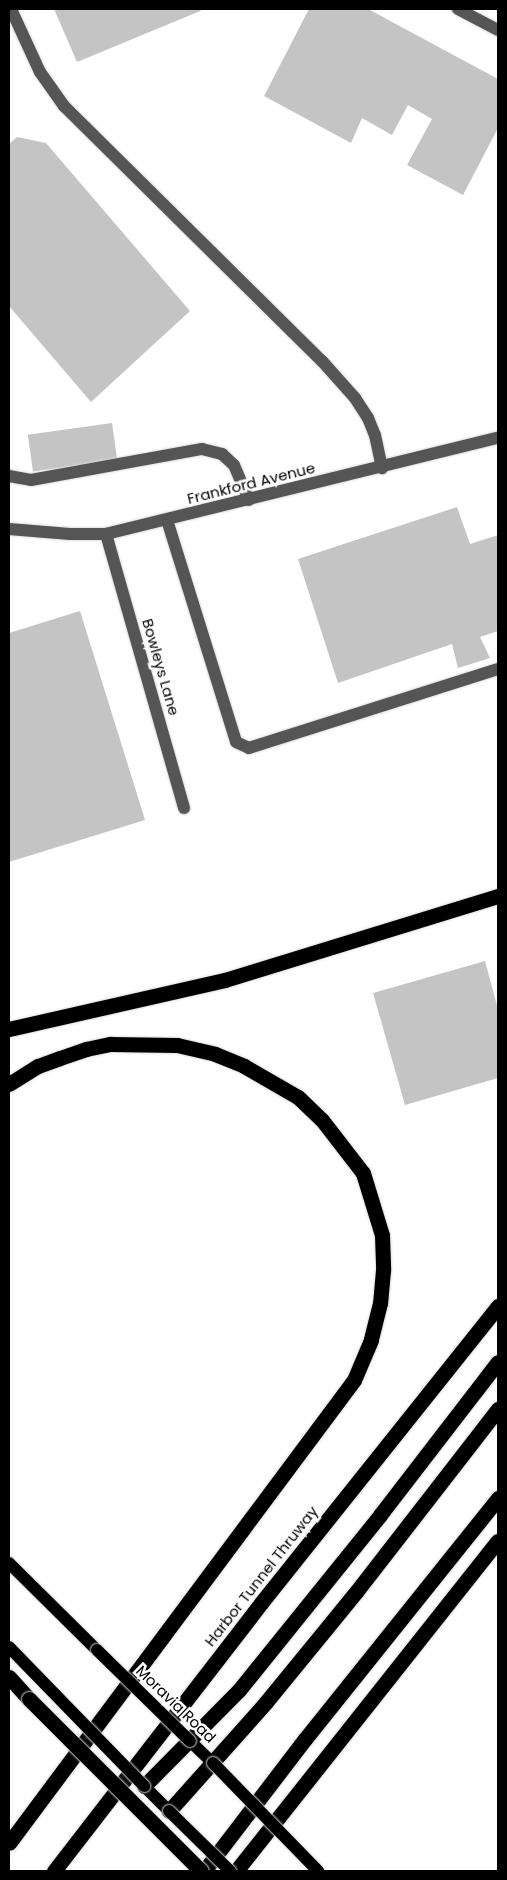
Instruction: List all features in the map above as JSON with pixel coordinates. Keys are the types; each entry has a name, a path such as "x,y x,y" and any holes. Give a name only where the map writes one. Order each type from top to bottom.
{"highway":[{"path":"9,1029 225,980 498,896"},
{"path":"9,1024 25,1025"},
{"path":"9,1084 38,1066 86,1049 110,1044 177,1045 215,1054 244,1066 298,1098 322,1120 363,1173 382,1235 384,1270 380,1303 371,1340 354,1380 9,1843"},
{"name":"Harbor Tunnel Thruway","path":"54,1871 261,1603 498,1306"},
{"path":"144,1786 239,1690 380,1515 498,1362"},
{"path":"169,1810 266,1702 356,1592 498,1409"},
{"path":"9,1677 202,1871 498,1498"},
{"path":"236,1871 498,1540"}],"main road":[{"name":"Moravia Road","path":"9,1564 213,1763 318,1871"},
{"path":"9,1647 144,1786 230,1871"}],"street":[{"path":"11,9 40,72 64,106 322,360 355,398 368,418 375,435 382,468"},
{"path":"458,9 498,30"},
{"name":"Frankford Avenue","path":"9,529 70,534 106,534 382,468 498,438"},
{"path":"9,476 31,480 202,449 222,454 234,465 249,500"},
{"path":"167,520 236,742 249,748 498,669"},
{"name":"Bowleys Lane","path":"106,534 184,808"}],"building":[{"path":"54,9 205,9 77,62"},
{"path":"309,9 368,9 498,79 498,128 463,195 407,165 432,119 408,105 392,135 362,118 351,143 264,96"},
{"path":"17,137 46,143 190,311 91,402 9,306 9,144"},
{"path":"112,423 117,460 33,471 28,435"},
{"path":"457,507 470,544 498,535 498,631 480,637 490,658 458,668 452,644 338,683 298,559"},
{"path":"80,611 145,820 9,862 9,633"},
{"path":"485,961 498,1009 498,1078 405,1105 373,993"}]}
